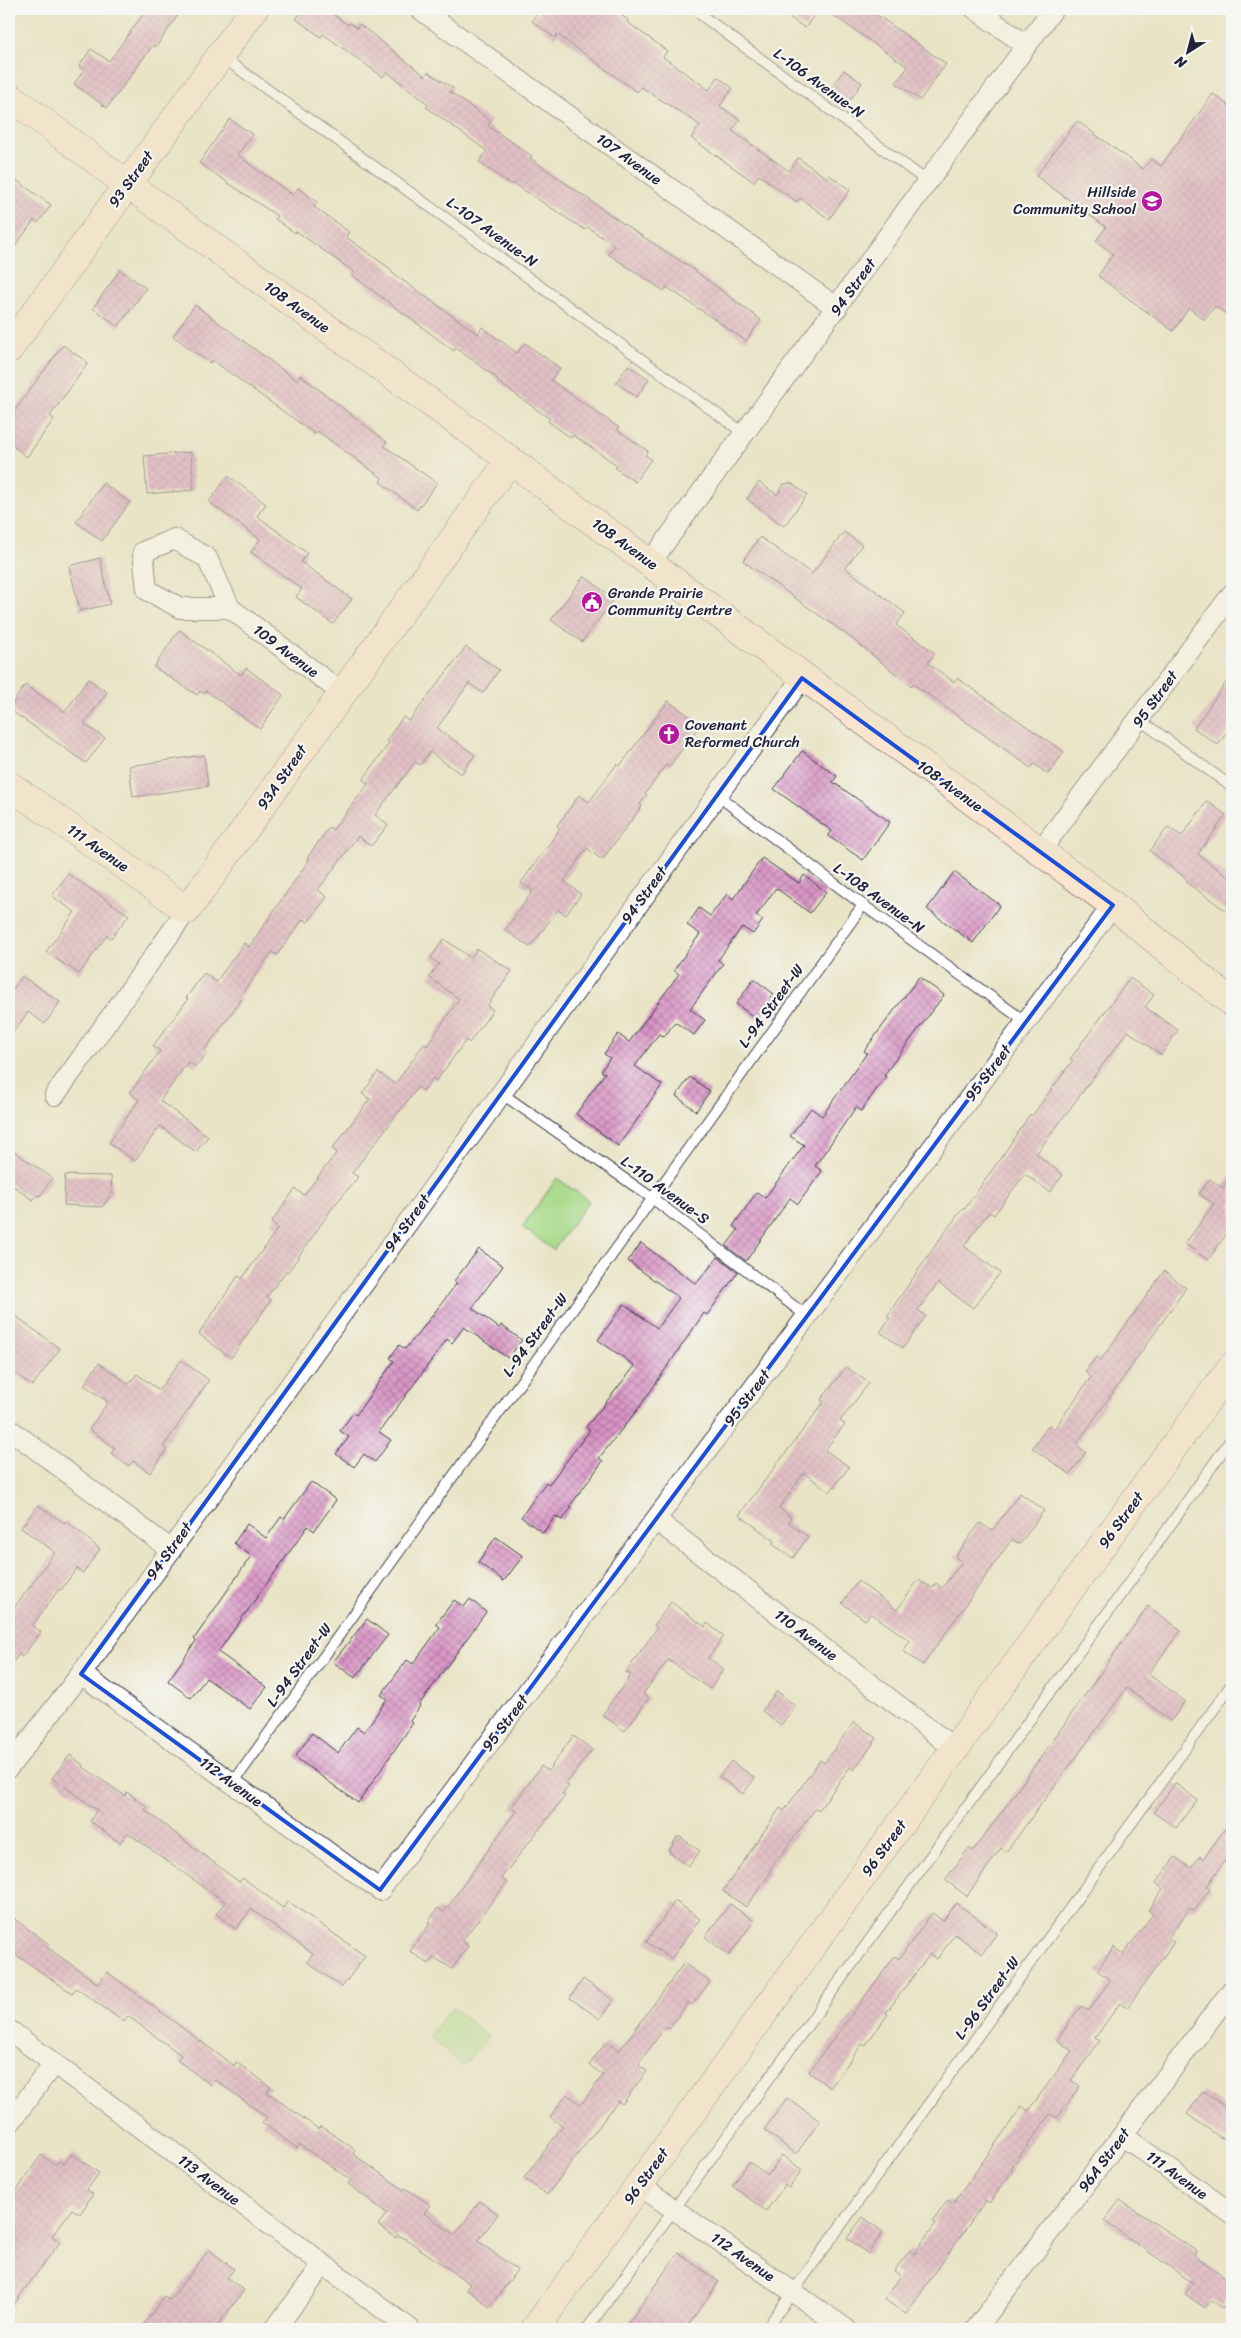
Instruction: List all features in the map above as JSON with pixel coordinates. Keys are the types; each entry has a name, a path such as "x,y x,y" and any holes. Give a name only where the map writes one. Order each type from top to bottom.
{"street":[{"name":"93 Street","path":"9,349 254,9"},
{"name":"107 Avenue","path":"420,9 837,308"},
{"path":"975,9 1026,45"},
{"name":"94 Street","path":"650,564 1053,9"},
{"name":"108 Avenue","path":"9,96 127,184 510,460 802,678 1113,905 1232,1003"},
{"name":"93A Street","path":"56,1095 510,460"},
{"name":"109 Avenue","path":"230,608 180,608 147,590 143,552 174,539 207,558 230,608 342,693"},
{"name":"95 Street","path":"1040,852 1232,594"},
{"name":"94 Street","path":"9,1767 81,1674 802,678"},
{"name":"111 Avenue","path":"9,785 187,910"},
{"name":"95 Street","path":"380,1890 1113,905"},
{"name":"96 Street","path":"535,2329 1232,1366"},
{"path":"9,1429 170,1549"},
{"name":"110 Avenue","path":"656,1520 955,1749"},
{"name":"112 Avenue","path":"81,1674 380,1890"},
{"name":"96A Street","path":"976,2329 1232,1990"},
{"name":"113 Avenue","path":"9,2030 410,2329"},
{"path":"9,2124 53,2064"},
{"name":"111 Avenue","path":"1123,2136 1232,2214"},
{"name":"112 Avenue","path":"640,2185 846,2329"},
{"path":"276,2329 323,2265"}],"lane":[{"name":"L-106 Avenue-N","path":"693,9 928,182"},
{"name":"L-107 Avenue-N","path":"220,55 746,434"},
{"path":"1140,720 1232,787"},
{"name":"L-108 Avenue-N","path":"717,794 862,905 1026,1022"},
{"name":"L-94 Street-W","path":"233,1783 862,905"},
{"name":"L-110 Avenue-S","path":"501,1093 652,1198 808,1316"},
{"path":"587,2329 1137,1572 1232,1438"},
{"name":"L-96 Street-W","path":"766,2329 1232,1684"}],"highlighted area":[{"path":"802,678 1113,905 380,1890 81,1674"}],"green space":[{"path":"557,1178 589,1201 553,1250 522,1227"},
{"path":"453,2007 488,2037 463,2066 428,2036"}],"building":[{"path":"147,9 182,9 156,47 153,45 107,108 74,84 84,70 79,66 91,49 109,61"},
{"path":"303,9 326,9 348,25 350,23 357,28 359,24 425,76 428,72 453,88 450,92 491,121 488,126 532,156 530,158 628,227 690,267 761,320 746,341 667,287 664,291 608,254 614,246 588,227 585,230 513,183 511,185 479,162 487,151 426,107 428,104 387,72 383,77 323,34 321,37 296,19"},
{"path":"540,9 626,9 621,15 628,20 627,22 667,51 663,57 709,90 718,77 733,88 720,106 740,120 732,131 789,171 798,158 827,178 829,175 850,190 829,219 800,198 797,202 759,175 754,182 691,138 700,125 641,87 637,92 557,34 555,38 532,21"},
{"path":"778,9 819,9 805,28"},
{"path":"824,9 869,9 946,64 920,100 896,83 908,67"},
{"path":"844,70 862,83 848,103 829,90"},
{"name":"Hillside Community School","path":"1213,94 1232,108 1232,318 1215,306 1205,320 1189,308 1173,331 1098,276 1113,254 1096,241 1106,227 1036,176 1077,121 1143,169 1151,159 1161,166"},
{"path":"230,119 253,135 237,155 293,195 298,188 317,202 314,207 349,232 346,237 392,270 391,272 478,334 482,327 517,353 525,343 560,368 551,380 648,451 645,455 651,459 635,482 615,468 617,465 573,435 571,438 548,421 550,419 497,381 498,379 456,348 454,351 352,275 354,272 296,231 295,233 275,219 277,216 199,163"},
{"path":"9,175 51,205 38,223 34,220 9,255"},
{"path":"120,270 146,288 118,327 93,308"},
{"path":"195,305 296,380 300,375 387,442 384,446 437,483 417,510 380,482 382,478 317,431 315,434 212,360 210,363 173,336"},
{"path":"63,345 88,363 50,416 54,419 27,457 9,443 9,418"},
{"path":"628,365 649,379 637,397 616,383"},
{"path":"191,452 194,490 147,494 144,456"},
{"path":"228,476 266,504 257,516 307,553 301,562 352,599 333,624 296,597 302,589 251,552 260,539 209,502"},
{"path":"759,482 777,495 784,484 791,483 807,495 784,526 747,499"},
{"path":"103,483 130,502 102,541 76,522"},
{"path":"844,532 862,545 845,568 905,613 896,625 935,653 928,663 954,682 957,678 1064,752 1048,774 1034,764 1031,768 913,684 911,686 850,637 743,561 760,537 812,574"},
{"path":"100,558 110,604 80,611 69,566"},
{"path":"584,576 614,599 582,642 551,620"},
{"path":"179,630 241,675 246,668 283,695 260,729 206,691 204,694 200,691 197,695 154,667"},
{"path":"466,647 499,670 483,693 469,683 437,728 475,755 461,774 430,752 420,765 415,762 375,815 388,825 371,846 358,836 318,890 327,897 308,922 303,919 277,955 272,952 239,998 241,1000 204,1051 207,1053 196,1067 188,1062 160,1101 208,1136 196,1152 160,1126 135,1161 109,1143 139,1100 130,1093 160,1051 153,1046 188,999 186,998 204,973 216,982 244,943 249,947 309,860 307,858 329,827 333,830 368,784 363,780 389,743 386,741 403,717 409,721"},
{"path":"1232,674 1232,725 1218,745 1194,728"},
{"path":"88,679 107,692 84,724 105,738 86,763 9,709 25,685 65,712"},
{"path":"668,701 701,724 669,767 666,765 645,794 647,795 640,804 642,806 602,860 587,848 564,881 581,894 566,915 558,910 530,947 505,930 533,891 521,883 560,829 557,826 579,795 589,802 617,764 620,766"},
{"path":"802,751 837,776 833,782 890,822 863,860 828,836 832,831 774,789"},
{"path":"204,755 208,786 133,797 129,766"},
{"path":"1207,801 1226,815 1198,854 1232,880 1232,915 1186,882 1188,880 1150,851 1168,827 1182,836"},
{"path":"762,858 799,883 804,875 826,892 810,913 776,888 756,916 763,920 753,934 742,927 718,960 723,964 690,1009 705,1020 694,1035 675,1022 664,1037 659,1034 635,1066 662,1085 618,1146 576,1114 605,1073 601,1071 610,1058 604,1054 618,1034 629,1042 679,974 674,970 700,934 687,925 699,908 710,916 727,894 733,899"},
{"path":"954,872 1000,905 973,943 927,909"},
{"path":"68,874 129,915 111,938 107,935 79,974 46,952 75,912 52,896"},
{"path":"444,939 471,958 477,949 512,971 487,1006 493,1010 469,1043 466,1040 436,1081 433,1078 423,1091 418,1087 352,1173 358,1177 333,1207 288,1272 286,1271 267,1297 271,1300 231,1358 199,1334 238,1276 242,1279 278,1228 271,1223 295,1189 304,1195 337,1152 332,1149 370,1099 362,1094 378,1072 395,1084 424,1044 427,1046 459,999 429,977 439,964 431,958"},
{"path":"22,976 60,1002 45,1024 28,1012 9,1038 9,995"},
{"path":"919,977 944,995 884,1075 886,1076 861,1111 856,1107 815,1166 822,1171 798,1204 790,1198 746,1261 726,1246 738,1230 733,1226 757,1192 765,1198 804,1145 790,1136 811,1108 822,1116 867,1053 864,1051"},
{"path":"1130,978 1154,995 1145,1007 1178,1030 1161,1055 1128,1031 1036,1154 1063,1175 1050,1192 1025,1174 994,1215 989,1212 964,1246 1000,1273 973,1308 938,1283 918,1310 926,1316 903,1348 880,1332 890,1318 887,1316 939,1240 963,1208 964,1210 1030,1114 1032,1116 1073,1060 1070,1059"},
{"path":"754,979 774,994 757,1019 736,1004"},
{"path":"690,1077 710,1091 696,1111 676,1096"},
{"path":"9,1148 52,1178 40,1196 37,1195 33,1200 9,1183"},
{"path":"1232,1174 1232,1226 1208,1260 1185,1244 1214,1204 1199,1194 1210,1179 1222,1188"},
{"path":"65,1175 111,1176 112,1193 102,1207 64,1205"},
{"path":"641,1243 696,1284 718,1257 738,1272 707,1315 704,1313 641,1405 599,1458 603,1461 570,1506 572,1507 562,1520 555,1516 543,1533 521,1517 546,1482 549,1484 590,1430 586,1427 635,1366 598,1340 624,1304 657,1328 679,1298 628,1261"},
{"path":"479,1249 503,1266 472,1308 499,1328 501,1325 522,1340 508,1358 464,1327 452,1343 447,1339 379,1432 391,1440 375,1462 364,1454 354,1467 336,1454 349,1437 340,1431 353,1413 356,1415 394,1361 390,1358 399,1345 405,1349 419,1333 457,1283 454,1281"},
{"path":"1164,1271 1186,1288 1076,1445 1086,1452 1070,1474 1032,1448 1049,1425 1054,1429 1091,1377 1085,1372 1096,1357 1101,1360"},
{"path":"9,1311 60,1349 32,1386 9,1369"},
{"path":"181,1360 209,1380 163,1447 167,1450 150,1473 133,1461 129,1466 111,1453 115,1448 89,1429 108,1402 84,1385 99,1363 129,1384 137,1374 159,1390"},
{"path":"846,1367 869,1383 840,1421 845,1424 825,1450 849,1467 830,1492 804,1473 779,1508 791,1517 788,1522 808,1537 793,1558 772,1544 775,1541 739,1515 824,1402 821,1400"},
{"path":"311,1482 336,1500 314,1531 308,1526 218,1652 267,1687 250,1709 206,1678 191,1698 168,1681 196,1641 194,1639 251,1556 234,1543 247,1524 266,1538 281,1517 284,1519"},
{"path":"1020,1493 1044,1510 1020,1544 1012,1539 923,1665 903,1651 910,1641 871,1613 865,1620 842,1603 858,1581 897,1610 918,1580 933,1588 936,1583 942,1588 962,1562 955,1557 980,1523 992,1531"},
{"path":"38,1505 64,1523 66,1521 100,1549 83,1573 77,1568 61,1590 59,1589 32,1626 41,1632 22,1657 19,1654 9,1668 9,1615 55,1552 21,1528"},
{"path":"496,1537 523,1556 504,1581 478,1562"},
{"path":"470,1599 486,1612 419,1705 410,1721 413,1723 358,1803 295,1757 312,1733 338,1753 357,1727 364,1732 387,1699 381,1695 407,1660 413,1664 440,1627 436,1624 454,1600 464,1607"},
{"path":"671,1602 705,1627 707,1623 724,1636 708,1658 724,1669 710,1689 668,1660 643,1694 649,1698 625,1731 602,1715 631,1675 626,1672 657,1628 654,1625"},
{"path":"1148,1606 1181,1630 1148,1674 1185,1701 1171,1721 1127,1688 1006,1852 1001,1848 967,1896 945,1880 969,1848 973,1851"},
{"path":"367,1619 388,1635 355,1678 333,1662"},
{"path":"777,1691 795,1706 781,1725 762,1711"},
{"path":"854,1722 877,1738 854,1770 850,1767 819,1810 816,1808 769,1871 771,1872 746,1907 723,1891 780,1808 784,1811 820,1760 824,1763"},
{"path":"573,1736 592,1749 566,1784 569,1786 562,1794 565,1796 501,1878 507,1882 462,1941 468,1946 452,1969 434,1957 429,1964 410,1951 430,1924 428,1922 438,1908 444,1912 516,1811 511,1808 541,1766 548,1771"},
{"path":"70,1755 82,1766 125,1796 127,1792 147,1807 145,1810 239,1882 243,1878 283,1908 288,1901 365,1956 342,1987 307,1962 313,1954 251,1909 236,1929 216,1914 225,1902 128,1833 120,1843 90,1821 97,1810 52,1778"},
{"path":"731,1761 755,1778 743,1794 719,1777"},
{"path":"1175,1783 1197,1800 1176,1828 1154,1813"},
{"path":"1232,1819 1232,1851 1207,1886 1210,1889 1194,1911 1190,1908 1168,1938 1174,1942 1127,2008 1120,2003 1095,2038 1100,2041 1071,2080 1080,2086 1057,2118 1050,2114 1011,2168 1013,2170 989,2203 986,2200 906,2314 884,2299 901,2276 894,2271 910,2250 914,2254 936,2223 933,2221 948,2200 953,2204 1022,2106 1028,2111 1072,2051 1057,2040 1081,2006 1089,2011 1110,1980 1097,1970 1114,1947 1123,1954 1153,1914 1148,1910 1163,1889 1156,1883 1175,1857 1191,1868 1200,1856 1203,1859"},
{"path":"677,1837 680,1837 700,1851 689,1866 669,1852"},
{"path":"675,1901 700,1919 671,1959 646,1942"},
{"path":"956,1903 997,1933 982,1954 955,1934 937,1959 930,1954 886,2013 888,2014 865,2046 862,2044 830,2088 809,2072 895,1956 899,1959 932,1913 943,1921"},
{"path":"730,1904 754,1921 729,1955 705,1937"},
{"path":"9,1915 49,1944 47,1947 98,1984 107,1972 234,2066 236,2062 271,2087 267,2092 318,2129 321,2126 355,2150 353,2154 404,2190 405,2188 430,2205 424,2213 455,2235 480,2201 498,2214 478,2241 517,2270 490,2307 466,2289 470,2284 406,2239 397,2235 396,2238 378,2225 387,2213 348,2184 351,2180 299,2144 297,2148 262,2123 267,2117 215,2080 211,2085 177,2060 181,2055 128,2016 124,2022 76,1988 72,1993 9,1950"},
{"path":"684,1963 710,1982 692,2005 688,2002 669,2029 665,2027 638,2065 647,2071 622,2104 618,2101 547,2195 524,2178 563,2126 550,2117 567,2094 580,2104 583,2102 603,2075 589,2065 606,2042 619,2051"},
{"path":"583,1979 613,2000 600,2019 570,1998"},
{"path":"1203,2091 1232,2112 1232,2144 1187,2114"},
{"path":"787,2098 820,2121 796,2154 764,2130"},
{"path":"72,2154 99,2173 87,2190 93,2194 80,2214 72,2209 52,2236 60,2242 9,2311 9,2202 41,2155 56,2165 59,2161 64,2164"},
{"path":"782,2155 802,2170 789,2188 785,2185 766,2211 732,2186 749,2162 768,2175"},
{"path":"1120,2200 1196,2251 1194,2255 1232,2282 1232,2294 1222,2308 1212,2300 1205,2308 1185,2294 1193,2283 1104,2221"},
{"path":"863,2217 883,2232 868,2254 847,2238"},
{"path":"209,2250 234,2269 227,2278 244,2290 215,2329 141,2329 164,2296 170,2300"},
{"path":"678,2253 719,2282 685,2329 624,2329"}],"place":[{"name":"Hillside Community School","path":"1152,201"},
{"name":"Grande Prairie Community Centre","path":"592,602"},
{"name":"Covenant Reformed Church","path":"669,734"}]}
